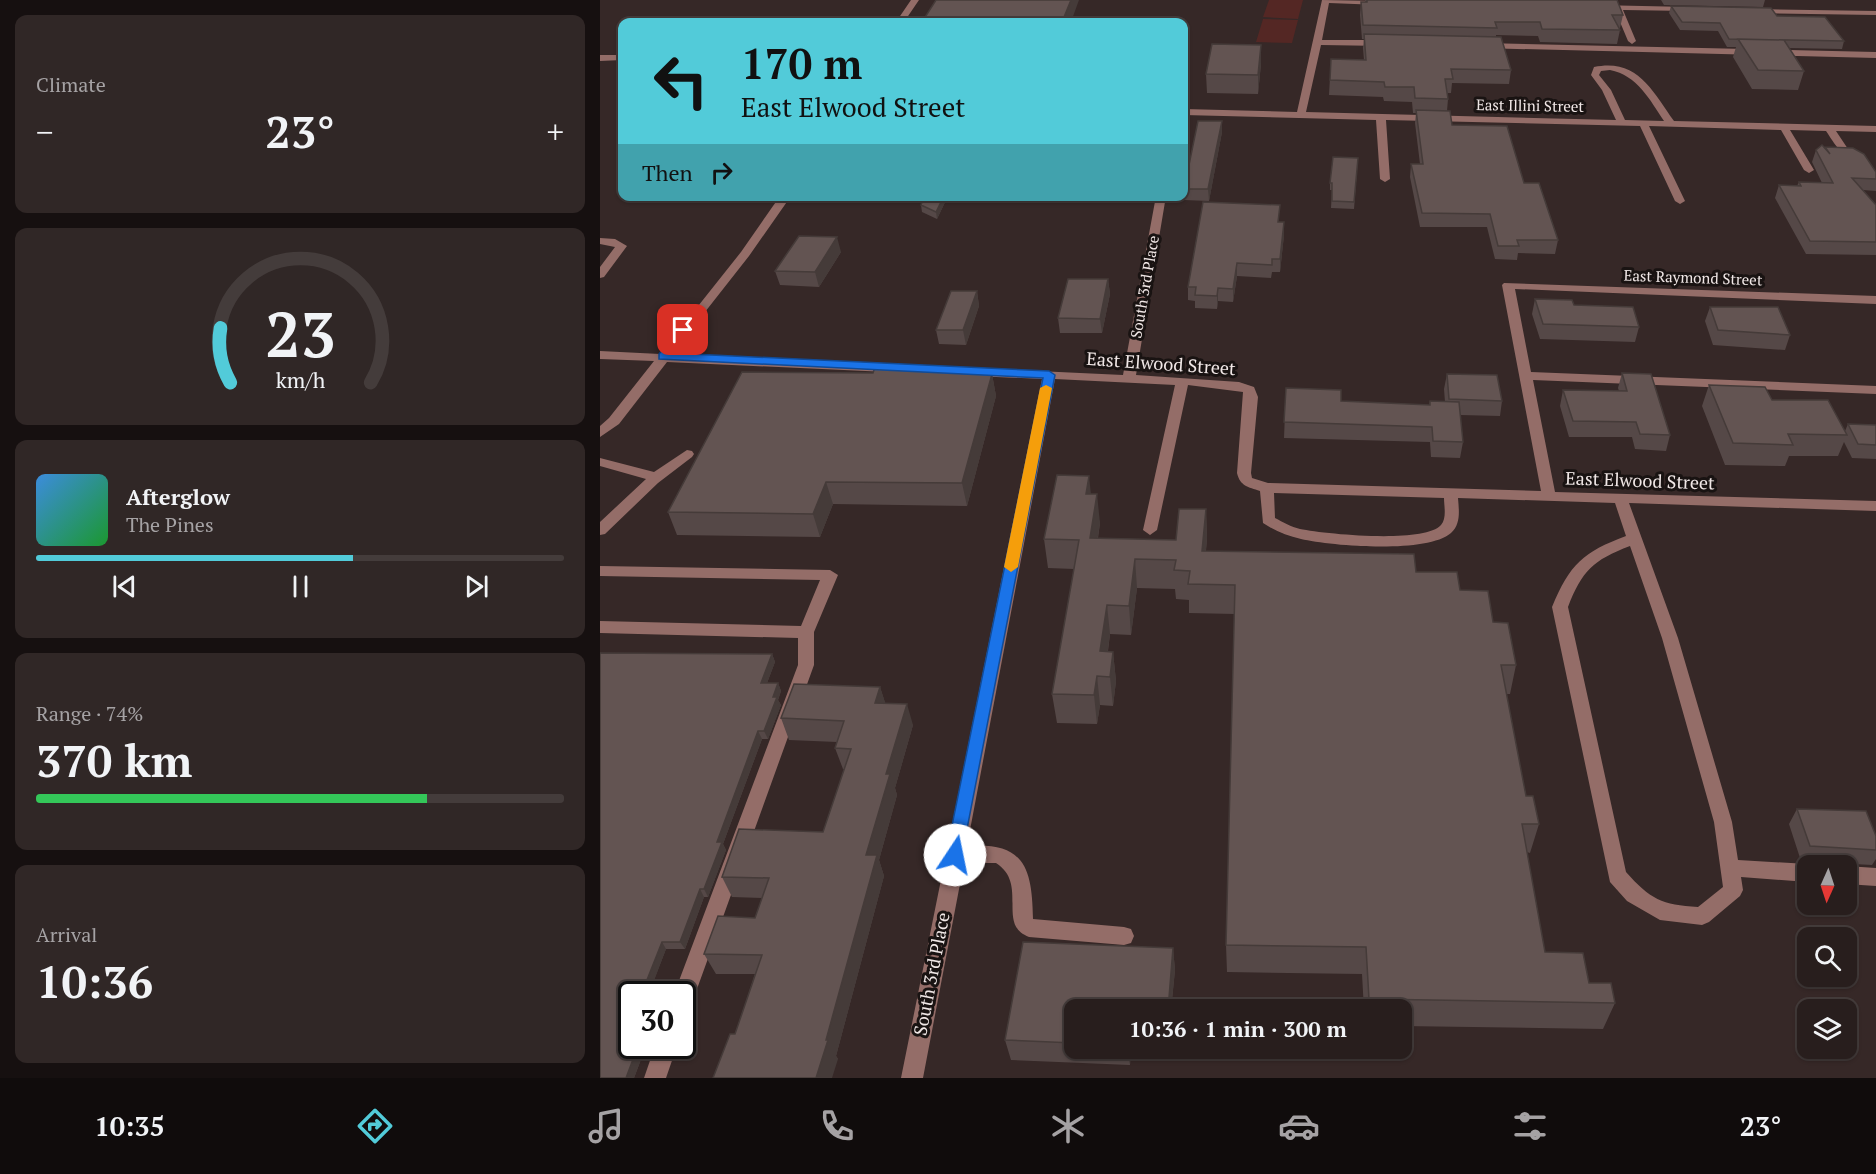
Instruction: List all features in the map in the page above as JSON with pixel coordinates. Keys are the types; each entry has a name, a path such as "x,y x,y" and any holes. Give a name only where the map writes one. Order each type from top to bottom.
{"street":[{"path":"903,18 915,0"},
{"path":"1301,115 1326,1 1390,3"},
{"path":"1594,7 1700,10"},
{"path":"1618,8 1632,41"},
{"path":"1747,11 1876,14"},
{"path":"1318,42 1392,44"},
{"path":"1475,45 1876,55"},
{"path":"600,58 618,58"},
{"path":"1622,123 1606,90 1595,75 1597,69 1605,67 1628,70 1644,86 1671,124"},
{"name":"East Illini Street","path":"1188,112 1876,129"},
{"path":"1381,117 1385,180"},
{"path":"1643,123 1680,201"},
{"path":"1784,127 1809,170"},
{"path":"1829,128 1845,151 1863,159"},
{"path":"600,433 614,422 663,356 757,241 783,201"},
{"name":"South 3rd Place","path":"1129,378 1160,201"},
{"path":"600,241 611,241 621,246 600,275"},
{"name":"East Raymond Street","path":"1524,376 1508,285 1876,300"},
{"name":"East Elwood Street","path":"600,355 1129,378 1239,386 1249,390 1251,397 1244,473 1246,481 1267,488 1876,506"},
{"name":"South 3rd Place","path":"912,1078 1049,375"},
{"path":"1549,496 1524,376 1876,390"},
{"path":"1150,530 1182,381"},
{"path":"600,530 656,477 687,454"},
{"path":"600,462 656,477"},
{"path":"1267,488 1268,520 1289,531 1324,537 1367,539 1424,539 1436,536 1449,525 1452,515 1451,493"},
{"path":"1620,498 1673,649 1723,822 1733,890 1702,916 1667,914 1634,895 1617,876 1560,608 1571,576 1595,553 1633,539"},
{"path":"600,571 830,575 806,632 806,664 689,981"},
{"path":"600,627 806,632"},
{"path":"955,855 1001,856 1017,868 1023,884 1023,923 1029,928 1124,936"},
{"path":"1730,868 1797,872"},
{"path":"1857,876 1876,877"},
{"path":"655,1078 662,1059"}],"shaded area":[{"path":"1269,0 1303,0 1298,19 1263,17"},
{"path":"1263,19 1298,20 1292,43 1256,42"}],"building":[{"path":"936,0 1071,0 1064,18 925,18"},
{"path":"1367,0 1617,0 1623,15 1612,15 1620,30 1542,29 1540,22 1495,22 1497,28 1363,25 1361,2 1367,2"},
{"path":"1671,6 1771,8 1777,16 1825,17 1844,41 1729,39 1720,23 1682,22"},
{"path":"1364,34 1501,37 1511,70 1451,69 1453,79 1445,79 1448,99 1415,98 1414,87 1385,87 1384,82 1330,80 1331,59 1366,60"},
{"path":"1738,39 1784,40 1804,71 1758,70"},
{"path":"1212,44 1261,45 1258,75 1206,74"},
{"path":"1416,110 1450,111 1452,125 1507,126 1524,183 1539,183 1558,240 1517,240 1519,246 1498,246 1490,214 1422,213 1411,164 1423,164"},
{"path":"1198,121 1222,121 1208,189 1188,189 1188,170"},
{"path":"1822,145 1830,154 1825,147 1853,148 1864,154 1876,172 1876,179 1852,178 1876,205 1876,242 1810,241 1779,185 1801,186 1799,182 1833,183 1816,150"},
{"path":"1333,157 1358,158 1354,202 1332,201 1332,183 1330,183"},
{"path":"922,201 942,201 936,212 921,205"},
{"path":"1203,202 1280,205 1278,222 1284,222 1280,259 1272,259 1272,265 1237,263 1233,289 1218,288 1217,296 1195,295 1196,287 1188,287"},
{"path":"799,236 837,237 815,272 775,271"},
{"path":"1068,279 1108,279 1100,319 1058,318"},
{"path":"951,291 977,291 963,330 936,330"},
{"path":"1535,299 1572,300 1574,305 1633,307 1639,327 1543,324"},
{"path":"1710,307 1778,307 1790,335 1718,330"},
{"path":"875,367 951,368 950,373 992,374 962,483 826,482 813,514 668,512 742,372 873,373"},
{"path":"1622,373 1651,374 1670,435 1640,434 1636,422 1573,421 1563,390 1627,391"},
{"path":"1447,374 1497,375 1502,401 1449,399"},
{"path":"1709,385 1765,387 1772,400 1828,400 1847,435 1788,434 1793,445 1733,443"},
{"path":"1286,388 1341,390 1341,401 1430,405 1430,401 1459,402 1463,442 1433,441 1432,427 1284,422"},
{"path":"1848,424 1876,425 1876,445 1858,444"},
{"path":"1057,475 1089,476 1086,494 1097,494 1090,538 1176,540 1179,509 1206,509 1202,551 1414,554 1416,572 1457,572 1460,590 1488,591 1493,622 1508,623 1516,665 1501,665 1526,796 1533,796 1539,824 1522,824 1545,952 1583,953 1589,983 1611,983 1615,1003 1369,999 1366,947 1226,945 1235,585 1188,584 1190,571 1174,570 1176,560 1135,559 1129,606 1107,605 1100,651 1113,652 1110,677 1097,676 1094,695 1052,694 1079,540 1044,539"},
{"path":"600,653 772,654 761,683 778,683 773,697 777,697 764,731 758,731 717,842 722,842 704,889 700,889 680,942 662,942 647,981 618,981 618,1059 633,1059 626,1078 600,1078"},
{"path":"794,684 880,687 875,703 907,704 886,774 890,774 866,855 877,855 816,1078 713,1078 730,1034 735,1034 762,955 704,954 718,916 755,918 769,878 722,877 739,829 823,832 851,749 835,748 844,721 781,718"},
{"path":"1797,809 1866,811 1876,836 1876,850 1810,846"},
{"path":"1023,942 1173,948 1169,999 1064,999 1064,1043 1005,1040"}],"slow traffic":[{"path":"1011,567 1046,388"}],"route":[{"path":"683,330 663,356 1049,375 955,855"}]}
